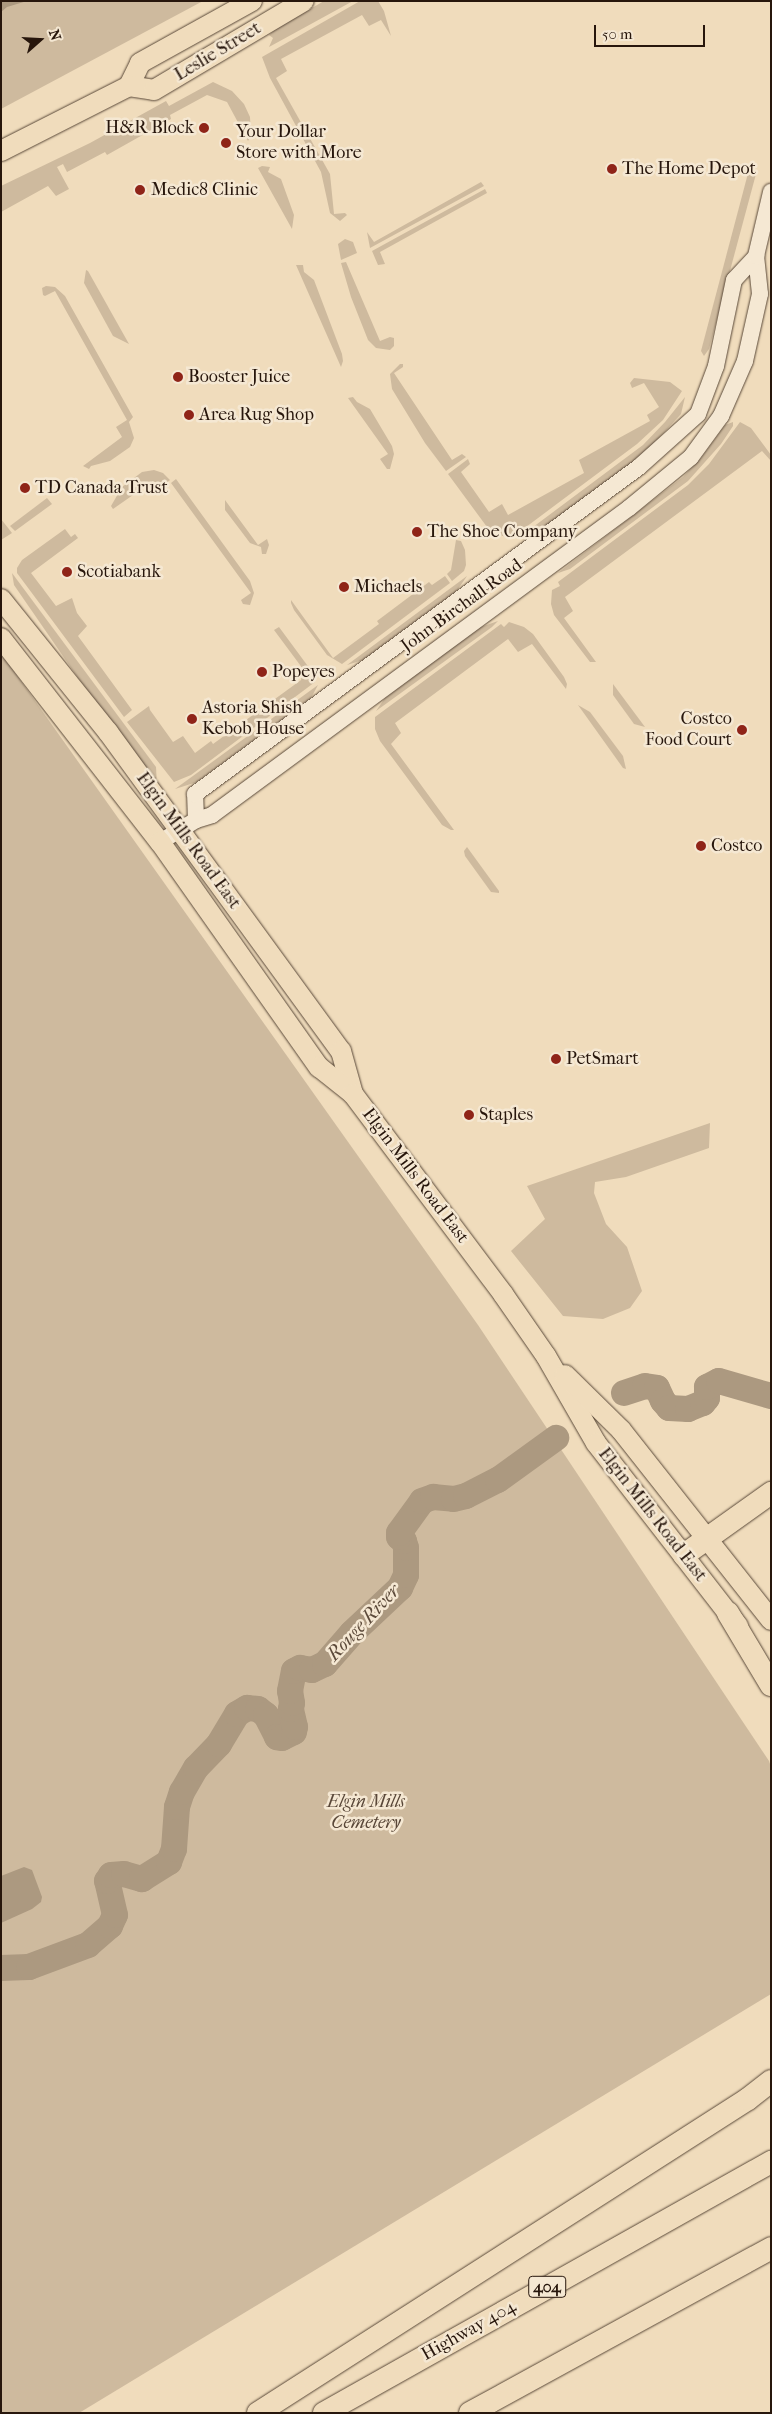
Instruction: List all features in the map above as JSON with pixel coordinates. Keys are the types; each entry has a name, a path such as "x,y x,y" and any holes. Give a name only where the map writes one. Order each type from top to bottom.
{"highway":[{"path":"684,1555 706,1537 771,1493"},
{"path":"728,1613 771,1685"},
{"path":"258,2413 723,2115 771,2081"},
{"name":"Highway 404","path":"324,2413 771,2162"},
{"path":"470,2413 771,2248"}],"main road":[{"name":"Leslie Street","path":"252,1 140,63 129,86 154,90 304,1"},
{"path":"1,151 129,86"},
{"name":"Elgin Mills Road East","path":"1,599 108,732 188,825 342,1051 353,1094"},
{"name":"Elgin Mills Road East","path":"1,638 160,842 320,1067 353,1094 503,1294 546,1356 596,1443 771,1666"},
{"name":"Elgin Mills Road East","path":"546,1356 621,1430 771,1620"}],"street":[{"name":"John Birchall Road","path":"160,842 188,825 212,814 629,508 691,457 721,416 745,361 760,294 756,256 771,192"},
{"name":"John Birchall Road","path":"188,825 195,794 639,467 698,414 716,366 734,280 756,256"}],"green space":[{"path":"1,1 203,1 1,109"},
{"path":"324,1 353,1 269,47 273,38 269,35 274,30"},
{"path":"360,1 378,1 384,11 391,36 381,20 369,26 362,15 281,59 287,71 276,78 330,174 334,214 345,213 347,215 340,221 330,213 321,172 270,78 262,57"},
{"path":"213,82 232,91 244,104 250,117 251,136 248,141 227,102 207,95 170,115 171,119 107,155 105,152 67,172 63,164 57,167 69,189 56,196 48,186 1,212 1,186 90,143 166,101 169,106"},
{"path":"751,162 756,174 709,349 704,356 701,351"},
{"path":"262,166 270,167 268,172 281,179 294,215 292,229 258,168"},
{"path":"481,182 484,186 370,248 367,232 374,242"},
{"path":"485,189 487,193 380,252 385,264 378,265 372,251"},
{"path":"345,239 353,242 357,253 341,260 338,244"},
{"path":"346,262 380,341 390,337 394,338 394,346 390,350 376,348 368,340 351,297 341,263"},
{"path":"296,265 303,265 304,272 314,280 342,354 343,361 341,367"},
{"path":"86,270 129,344 113,336 84,283"},
{"path":"46,286 55,287 65,296 133,417 129,422 134,438 130,447 110,461 91,466 89,469 83,466 122,437 116,427 127,420 55,291 45,296 43,295 42,288"},
{"path":"400,364 403,364 403,367 394,373 452,460 462,454 466,457 446,471 425,443 392,389 390,374"},
{"path":"634,378 670,382 682,391 663,420 637,444 518,533 516,531 508,538 495,533 487,527 448,474 468,459 470,464 461,472 489,512 502,504 508,515 584,473 579,460 650,421 647,415 659,407 644,383 632,388 630,383"},
{"path":"353,397 357,402 370,409 392,446 394,454 390,469 387,469 380,459 388,454 348,398"},
{"path":"685,397 681,414 645,453 540,530 517,539 643,445"},
{"path":"733,422 733,426 721,444 688,481 570,569 558,573 683,477 701,458 725,425"},
{"path":"740,422 751,428 771,455 771,461 762,451 565,597 573,611 564,618 596,662 590,662 554,615 551,604 552,590 560,586 558,582 688,485 709,464"},
{"path":"154,470 163,473 170,480 159,489 153,481 113,509 111,506 122,487 142,472"},
{"path":"176,479 250,581 254,593 250,605 243,604 241,600 251,593 171,483"},
{"path":"47,498 52,504 15,531 10,526"},
{"path":"225,500 258,545 267,539 269,545 266,554 262,554 261,547 250,543 225,510"},
{"path":"1,519 12,533 1,540"},
{"path":"65,529 71,537 75,534 78,538 31,573 56,606 72,598 77,613 87,626 78,636 132,710 124,717 17,573 17,568 22,560"},
{"path":"456,540 461,541 465,550 466,565 464,571 452,581 447,574 451,570"},
{"path":"12,573 156,767 157,785 118,736 14,585"},
{"path":"445,576 450,583 342,664 327,655 294,610 291,603 291,600 333,658 379,624 377,621 429,582 432,585"},
{"path":"467,576 456,592 363,660 347,665"},
{"path":"498,621 376,711 385,698 478,628"},
{"path":"509,622 524,627 533,634 564,677 567,684 566,689 532,644 518,652 508,639 395,723 401,733 391,744 454,830 451,830 442,825 380,741 375,729 375,717 501,624 504,627"},
{"path":"279,627 310,669 315,682 191,775 174,782 127,722 149,706 173,742 183,736 195,753 211,741 213,744 301,680 303,669 274,630"},
{"name":"Elgin Mills Cemetery","path":"1,653 478,1325 769,1761 771,1767 771,1994 79,2413 1,2413"},
{"path":"613,684 645,727 634,724 613,695"},
{"path":"318,685 311,698 197,782 175,789"},
{"path":"578,705 590,712 623,756 626,769 623,768"},
{"path":"467,847 499,893 491,892 465,856 464,851"},
{"path":"710,1123 709,1148 626,1177 595,1182 594,1193 606,1224 627,1247 642,1291 630,1308 603,1319 563,1316 511,1251 545,1219 527,1186"}],"shaded area":[{"path":"1,1 27,1 7,7 1,12"},
{"path":"555,1437 558,1443 554,1451 498,1480 527,1451 537,1447 543,1440"},
{"path":"24,1867 32,1870 42,1897 41,1902 32,1909 1,1923 1,1876"}],"waterway":[{"name":"Rouge River","path":"624,1393 645,1386 657,1388 663,1401 669,1408 688,1409 703,1403 707,1398 707,1387 719,1381 771,1396"},
{"name":"Rouge River","path":"1,1968 29,1967 88,1945 110,1926 115,1915 107,1881 111,1875 124,1874 142,1879 169,1862 174,1849 177,1807 182,1792 196,1768 219,1744 237,1714 247,1708 258,1709 266,1715 277,1737 282,1738 294,1732 290,1691 294,1671 300,1668 312,1670 325,1664 352,1633 400,1588 406,1575 406,1548 404,1541 399,1537 399,1533 422,1501 433,1497 454,1499 466,1496 498,1480 556,1438"}],"place":[{"name":"H&R Block","path":"204,128"},
{"name":"Your Dollar Store with More","path":"226,143"},
{"name":"The Home Depot","path":"612,169"},
{"name":"Medic8 Clinic","path":"140,190"},
{"name":"Booster Juice","path":"178,377"},
{"name":"Area Rug Shop","path":"189,415"},
{"name":"TD Canada Trust","path":"25,488"},
{"name":"The Shoe Company","path":"417,532"},
{"name":"Scotiabank","path":"67,572"},
{"name":"Michaels","path":"344,587"},
{"name":"Popeyes","path":"262,672"},
{"name":"Astoria Shish Kebob House","path":"192,719"},
{"name":"Costco Food Court","path":"742,730"},
{"name":"Costco","path":"701,846"},
{"name":"PetSmart","path":"556,1059"},
{"name":"Staples","path":"469,1115"}]}
